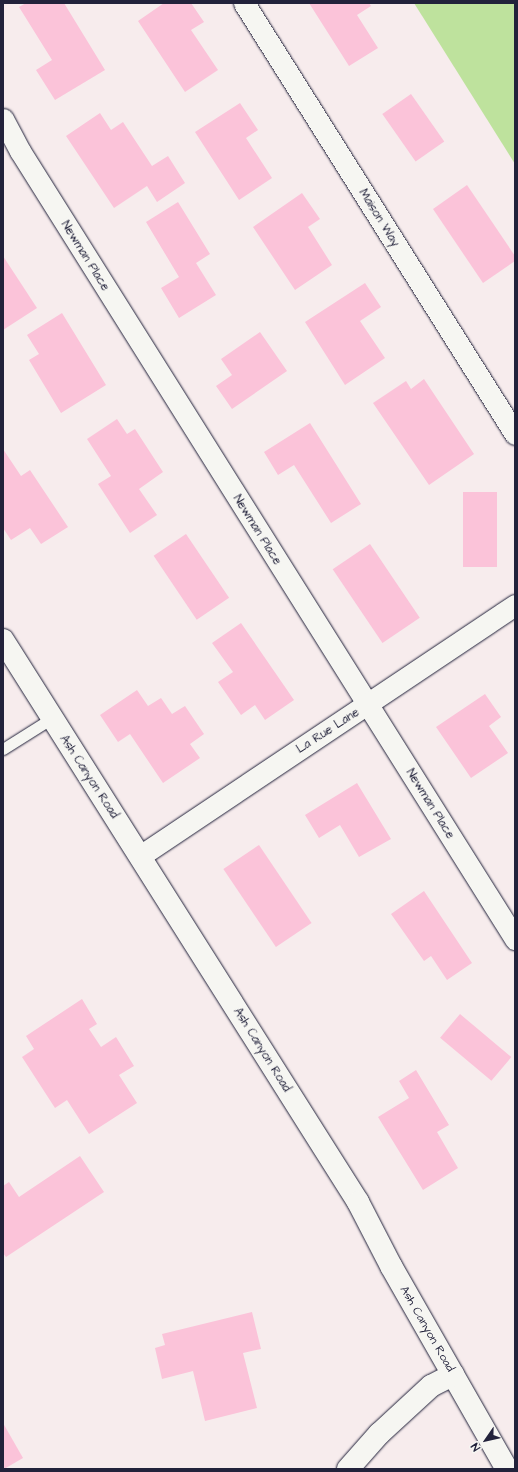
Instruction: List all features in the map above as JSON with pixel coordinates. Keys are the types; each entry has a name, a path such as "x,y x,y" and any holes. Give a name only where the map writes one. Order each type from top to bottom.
{"street":[{"name":"Maison Way","path":"244,3 515,434"},
{"name":"Newman Place","path":"3,119 20,151 515,939"},
{"name":"La Rue Lane","path":"140,856 362,709 366,704 515,605"},
{"name":"Ash Canyon Road","path":"3,640 358,1202 391,1266 506,1469"},
{"path":"348,1469 379,1434 431,1386 454,1375"}],"lane":[{"path":"3,750 52,718"}],"green space":[{"path":"414,3 515,3 515,164"}],"building":[{"path":"26,3 64,3 105,70 55,100 36,70 52,60 19,7"},
{"path":"164,3 191,3 204,22 191,30 218,70 185,92 138,21"},
{"path":"309,3 369,3 371,6 357,15 378,48 349,66"},
{"path":"411,94 444,142 416,162 382,114"},
{"path":"240,103 258,130 246,138 272,178 239,200 195,132"},
{"path":"100,113 111,130 123,122 152,166 168,156 185,183 157,202 147,186 114,208 66,136"},
{"path":"467,185 515,256 515,261 483,283 433,209"},
{"path":"302,193 320,219 308,227 332,265 295,290 253,227"},
{"path":"178,202 210,254 196,263 216,295 179,318 161,288 179,277 146,222"},
{"path":"3,256 37,308 3,330"},
{"path":"365,283 381,307 360,321 385,358 345,385 305,322"},
{"path":"62,313 106,385 61,413 29,360 39,354 27,335"},
{"path":"260,332 287,371 232,409 216,386 232,375 221,359"},
{"path":"424,379 474,454 429,485 373,403 406,381 411,389"},
{"path":"117,419 127,434 135,429 163,472 139,489 157,515 130,533 98,484 111,476 87,439"},
{"path":"310,423 361,504 331,523 294,465 278,475 264,452"},
{"path":"3,449 21,476 30,470 68,527 41,544 30,528 11,540 3,528"},
{"path":"463,492 497,492 497,567 463,567"},
{"path":"186,534 229,598 197,620 154,556"},
{"path":"370,544 420,618 382,643 333,569"},
{"path":"241,623 294,700 265,720 255,705 241,715 218,682 233,672 212,643"},
{"path":"137,690 148,706 161,698 172,714 185,706 204,734 190,744 200,758 163,783 130,734 118,742 100,715"},
{"path":"485,694 501,717 489,726 508,753 471,778 436,727"},
{"path":"357,783 391,839 359,857 340,825 319,838 305,815"},
{"path":"259,845 312,923 276,947 223,869"},
{"path":"424,891 472,963 447,980 431,956 424,961 391,914"},
{"path":"82,999 97,1024 89,1029 101,1047 116,1037 134,1066 119,1075 137,1103 89,1134 67,1100 55,1108 22,1057 34,1049 26,1036"},
{"path":"460,1014 511,1057 491,1081 440,1038"},
{"path":"416,1070 449,1125 437,1132 458,1168 423,1190 378,1117 409,1098 399,1081"},
{"path":"80,1156 104,1192 6,1257 3,1253 3,1186 9,1182 19,1197"},
{"path":"252,1312 261,1349 243,1353 257,1408 205,1421 193,1371 162,1379 155,1348 165,1345 162,1334"},
{"path":"3,1423 23,1458 4,1469 3,1469"}]}
